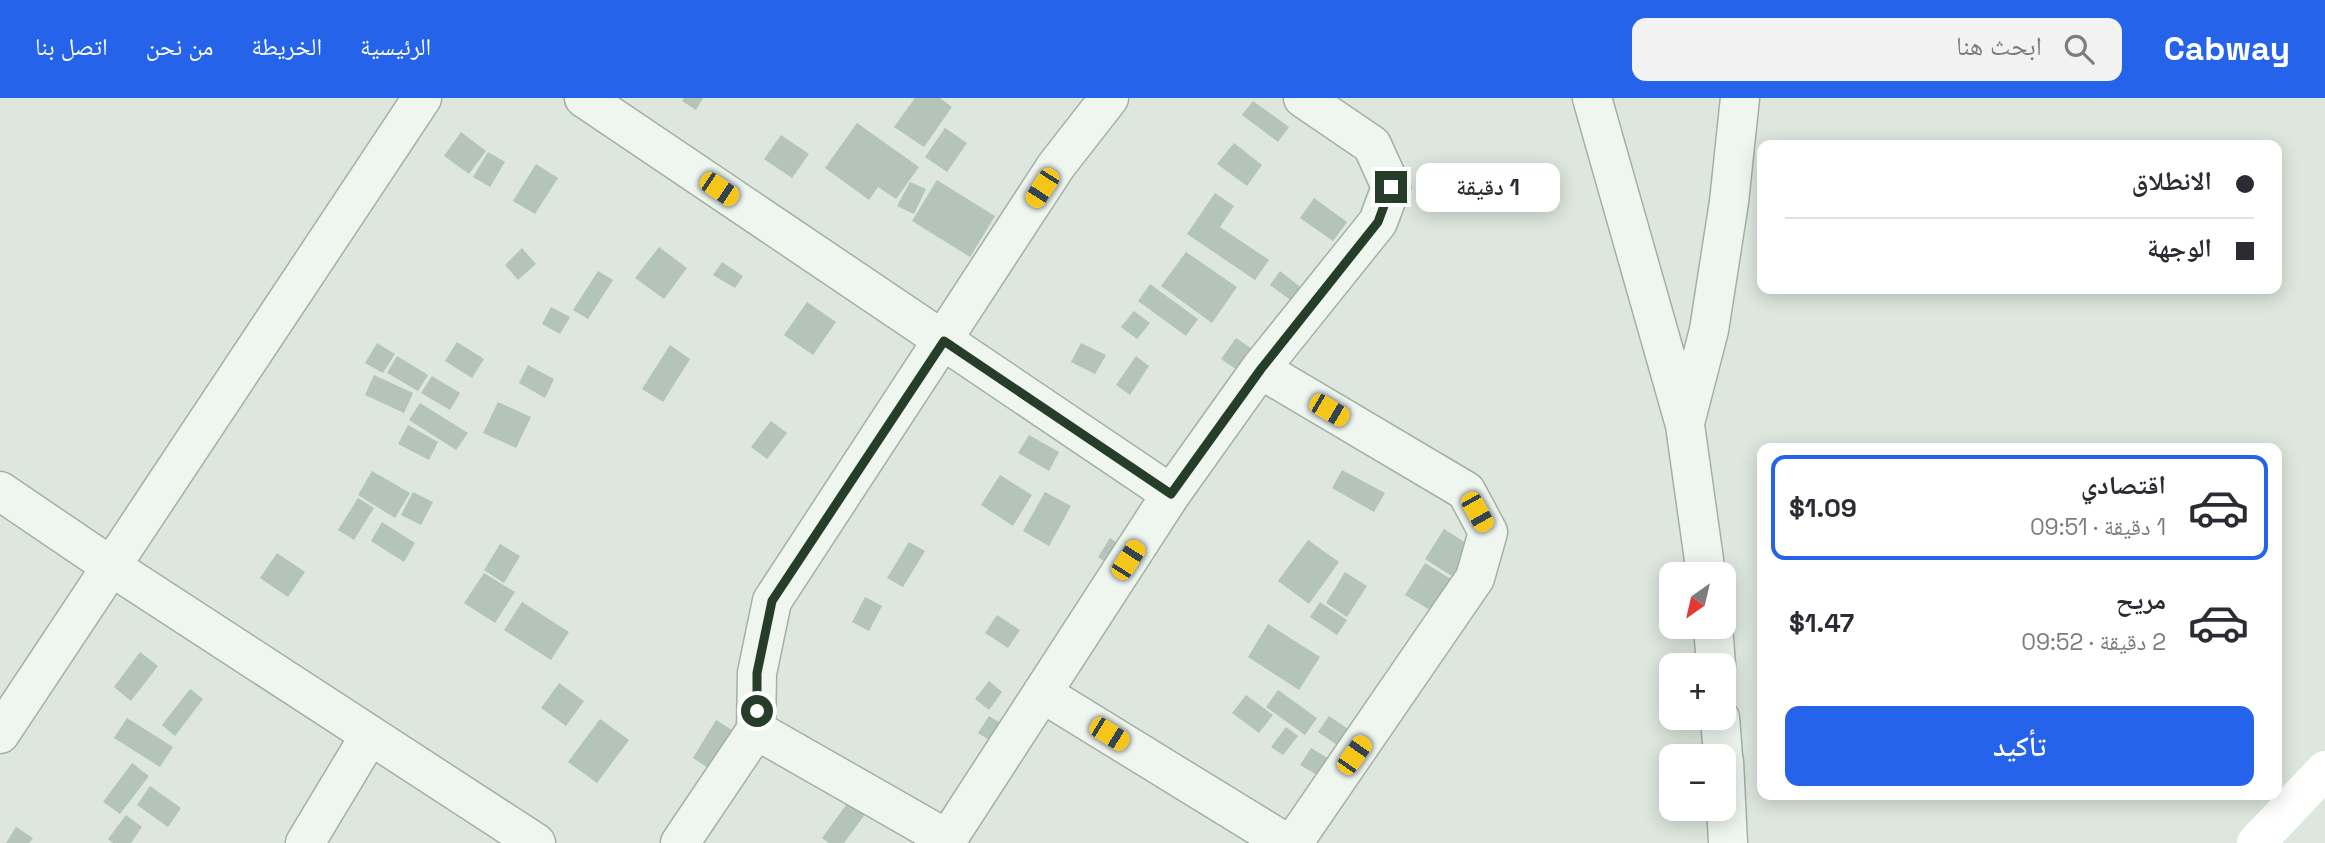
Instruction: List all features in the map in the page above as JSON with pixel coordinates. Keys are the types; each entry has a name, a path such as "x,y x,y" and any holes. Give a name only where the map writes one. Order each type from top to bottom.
{"street":[{"path":"0,734 422,98"},
{"path":"584,98 1171,494"},
{"path":"680,843 756,730 757,673 772,601 1056,166 1109,98"},
{"path":"756,730 946,841 1171,494 1261,369 1378,222 1391,187 1372,145 1303,98"},
{"path":"1592,98 1685,425 1704,562"},
{"path":"1685,425 1709,330 1729,202 1740,98"},
{"path":"1261,369 1466,491 1488,532 1475,578 1293,843"},
{"path":"0,491 536,843"},
{"path":"1042,693 1286,843"},
{"path":"306,843 370,735"},
{"path":"2256,843 2325,770"},
{"path":"1727,821 1728,843"}],"building":[{"path":"684,98 703,98 696,110 682,101"},
{"path":"915,98 940,98 952,107 924,147 894,127"},
{"path":"1253,101 1289,127 1278,142 1242,115"},
{"path":"857,123 919,167 896,199 878,187 869,200 825,168"},
{"path":"945,128 967,143 947,172 925,157"},
{"path":"461,132 486,151 469,174 444,156"},
{"path":"781,135 809,154 792,178 764,159"},
{"path":"1234,143 1262,165 1247,186 1217,164"},
{"path":"488,152 505,162 490,187 473,177"},
{"path":"536,164 558,178 535,214 513,201"},
{"path":"937,180 995,216 970,257 912,221"},
{"path":"910,182 926,189 914,214 897,206"},
{"path":"1215,193 1234,206 1220,227 1269,260 1255,280 1187,234"},
{"path":"1314,198 1347,222 1333,241 1300,218"},
{"path":"659,247 687,268 664,299 635,278"},
{"path":"522,248 536,264 518,280 505,265"},
{"path":"1186,252 1237,287 1212,323 1161,286"},
{"path":"722,262 743,276 735,288 713,275"},
{"path":"598,271 613,280 588,319 573,310"},
{"path":"1280,271 1303,289 1293,302 1270,285"},
{"path":"1150,284 1198,319 1186,336 1138,301"},
{"path":"807,302 836,322 813,355 784,335"},
{"path":"551,307 570,317 560,334 542,324"},
{"path":"1134,311 1150,323 1137,339 1121,327"},
{"path":"1236,338 1255,351 1240,372 1221,359"},
{"path":"457,342 484,359 472,378 445,361"},
{"path":"377,343 395,354 383,373 365,363"},
{"path":"1081,343 1106,355 1095,374 1071,362"},
{"path":"670,345 690,359 663,402 642,389"},
{"path":"397,356 428,375 418,391 387,373"},
{"path":"1136,356 1149,366 1130,395 1116,385"},
{"path":"528,365 554,379 545,398 519,383"},
{"path":"374,375 413,393 404,413 365,395"},
{"path":"432,376 460,393 450,410 421,393"},
{"path":"498,402 531,417 516,448 483,433"},
{"path":"420,403 468,433 456,450 409,420"},
{"path":"771,421 787,433 767,459 751,447"},
{"path":"408,425 438,442 429,460 398,444"},
{"path":"1029,435 1059,452 1049,471 1018,453"},
{"path":"1342,470 1385,493 1374,512 1332,488"},
{"path":"372,471 410,493 395,518 358,495"},
{"path":"1000,475 1032,495 1013,526 981,505"},
{"path":"413,492 433,502 421,525 401,515"},
{"path":"1045,492 1071,506 1049,546 1023,531"},
{"path":"358,498 374,508 354,540 338,530"},
{"path":"382,522 415,543 404,562 371,541"},
{"path":"1444,529 1480,552 1461,582 1425,559"},
{"path":"1110,538 1133,552 1121,572 1098,557"},
{"path":"1308,540 1339,562 1309,604 1278,581"},
{"path":"909,542 925,551 903,587 887,578"},
{"path":"500,544 520,556 504,583 484,570"},
{"path":"277,553 305,572 288,597 260,578"},
{"path":"1425,563 1459,584 1440,616 1405,595"},
{"path":"1345,572 1367,586 1347,617 1326,603"},
{"path":"484,573 515,592 495,623 464,603"},
{"path":"865,597 882,606 869,631 852,622"},
{"path":"522,602 569,632 551,660 504,630"},
{"path":"1320,602 1347,620 1337,635 1310,617"},
{"path":"997,615 1020,630 1008,648 985,633"},
{"path":"1268,624 1320,657 1299,690 1248,657"},
{"path":"140,652 158,666 131,701 114,687"},
{"path":"989,681 1002,692 989,710 975,699"},
{"path":"559,683 584,701 566,726 541,708"},
{"path":"190,689 203,699 175,736 162,725"},
{"path":"1278,690 1317,718 1305,735 1266,707"},
{"path":"1246,695 1273,715 1259,733 1232,713"},
{"path":"989,716 1009,728 999,746 978,733"},
{"path":"1329,716 1354,733 1343,749 1318,732"},
{"path":"127,718 173,747 160,767 114,738"},
{"path":"600,719 629,740 597,783 568,762"},
{"path":"716,720 748,740 724,778 693,758"},
{"path":"1286,727 1298,736 1283,755 1271,747"},
{"path":"1311,748 1334,762 1324,779 1300,765"},
{"path":"132,763 149,776 120,814 103,802"},
{"path":"150,786 181,808 168,827 137,805"},
{"path":"849,801 866,813 844,843 829,843 822,838"},
{"path":"126,815 142,827 131,843 113,843 108,839"},
{"path":"16,827 33,838 29,843 6,843"}],"route":[{"path":"757,711 757,673 772,601 944,341 1171,494 1261,369 1378,222 1391,187"}]}
